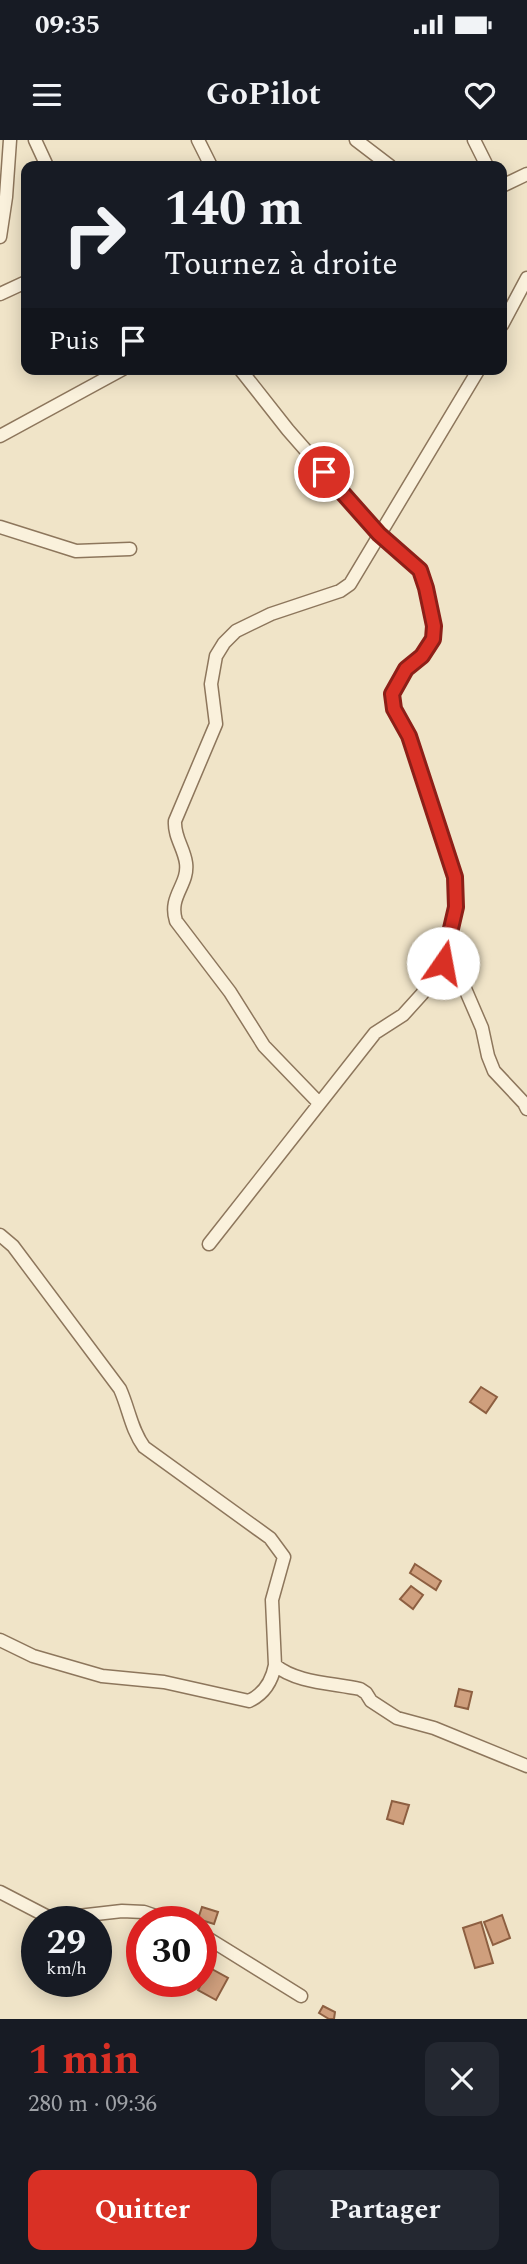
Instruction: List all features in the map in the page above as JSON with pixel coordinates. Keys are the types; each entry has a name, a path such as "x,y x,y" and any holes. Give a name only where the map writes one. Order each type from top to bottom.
{"street":[{"path":"0,237 10,140"},
{"path":"36,140 45,161"},
{"path":"198,140 208,161"},
{"path":"356,140 383,161"},
{"path":"474,140 484,161"},
{"path":"507,181 527,174"},
{"path":"507,316 527,278"},
{"path":"0,294 21,284"},
{"path":"0,436 112,375"},
{"path":"209,1244 375,1033 403,1015 422,994 443,963 456,907 455,877 409,736 394,709 392,694 406,669 422,656 433,639 434,626 420,570 379,534 288,430 245,375"},
{"path":"318,1103 264,1046 230,992 176,921 173,912 174,900 185,876 187,864 175,832 175,821 216,724 211,684 216,656 224,643 236,631 271,614 340,591 350,584 474,375"},
{"path":"0,527 76,551 130,549"},
{"path":"449,934 463,985 482,1028 494,1071 527,1109"},
{"path":"0,1235 13,1246 120,1389 133,1431 144,1447 270,1538 285,1557 272,1600 275,1665 267,1685 258,1697 249,1701 164,1682 102,1676 33,1656 0,1640"},
{"path":"275,1665 283,1673 360,1689 371,1701 397,1717 434,1728 527,1766"},
{"path":"0,1892 52,1919 126,1911"},
{"path":"217,1944 301,1996"}],"building":[{"path":"481,1387 497,1397 486,1413 470,1402"},
{"path":"415,1564 441,1581 436,1590 410,1573"},
{"path":"411,1586 423,1595 413,1609 400,1599"},
{"path":"459,1689 472,1692 468,1709 455,1706"},
{"path":"392,1801 409,1805 403,1824 387,1819"},
{"path":"502,1915 510,1938 493,1945 484,1922"},
{"path":"481,1922 493,1963 475,1968 463,1928"},
{"path":"217,1972 228,1978 216,2000 211,1997 217,1997"},
{"path":"323,2006 335,2012 334,2019 319,2013"}],"route":[{"path":"324,472 379,534 420,570 426,588 434,626 433,639 422,656 406,669 392,694 394,709 409,736 455,877 456,907 443,963"}]}
